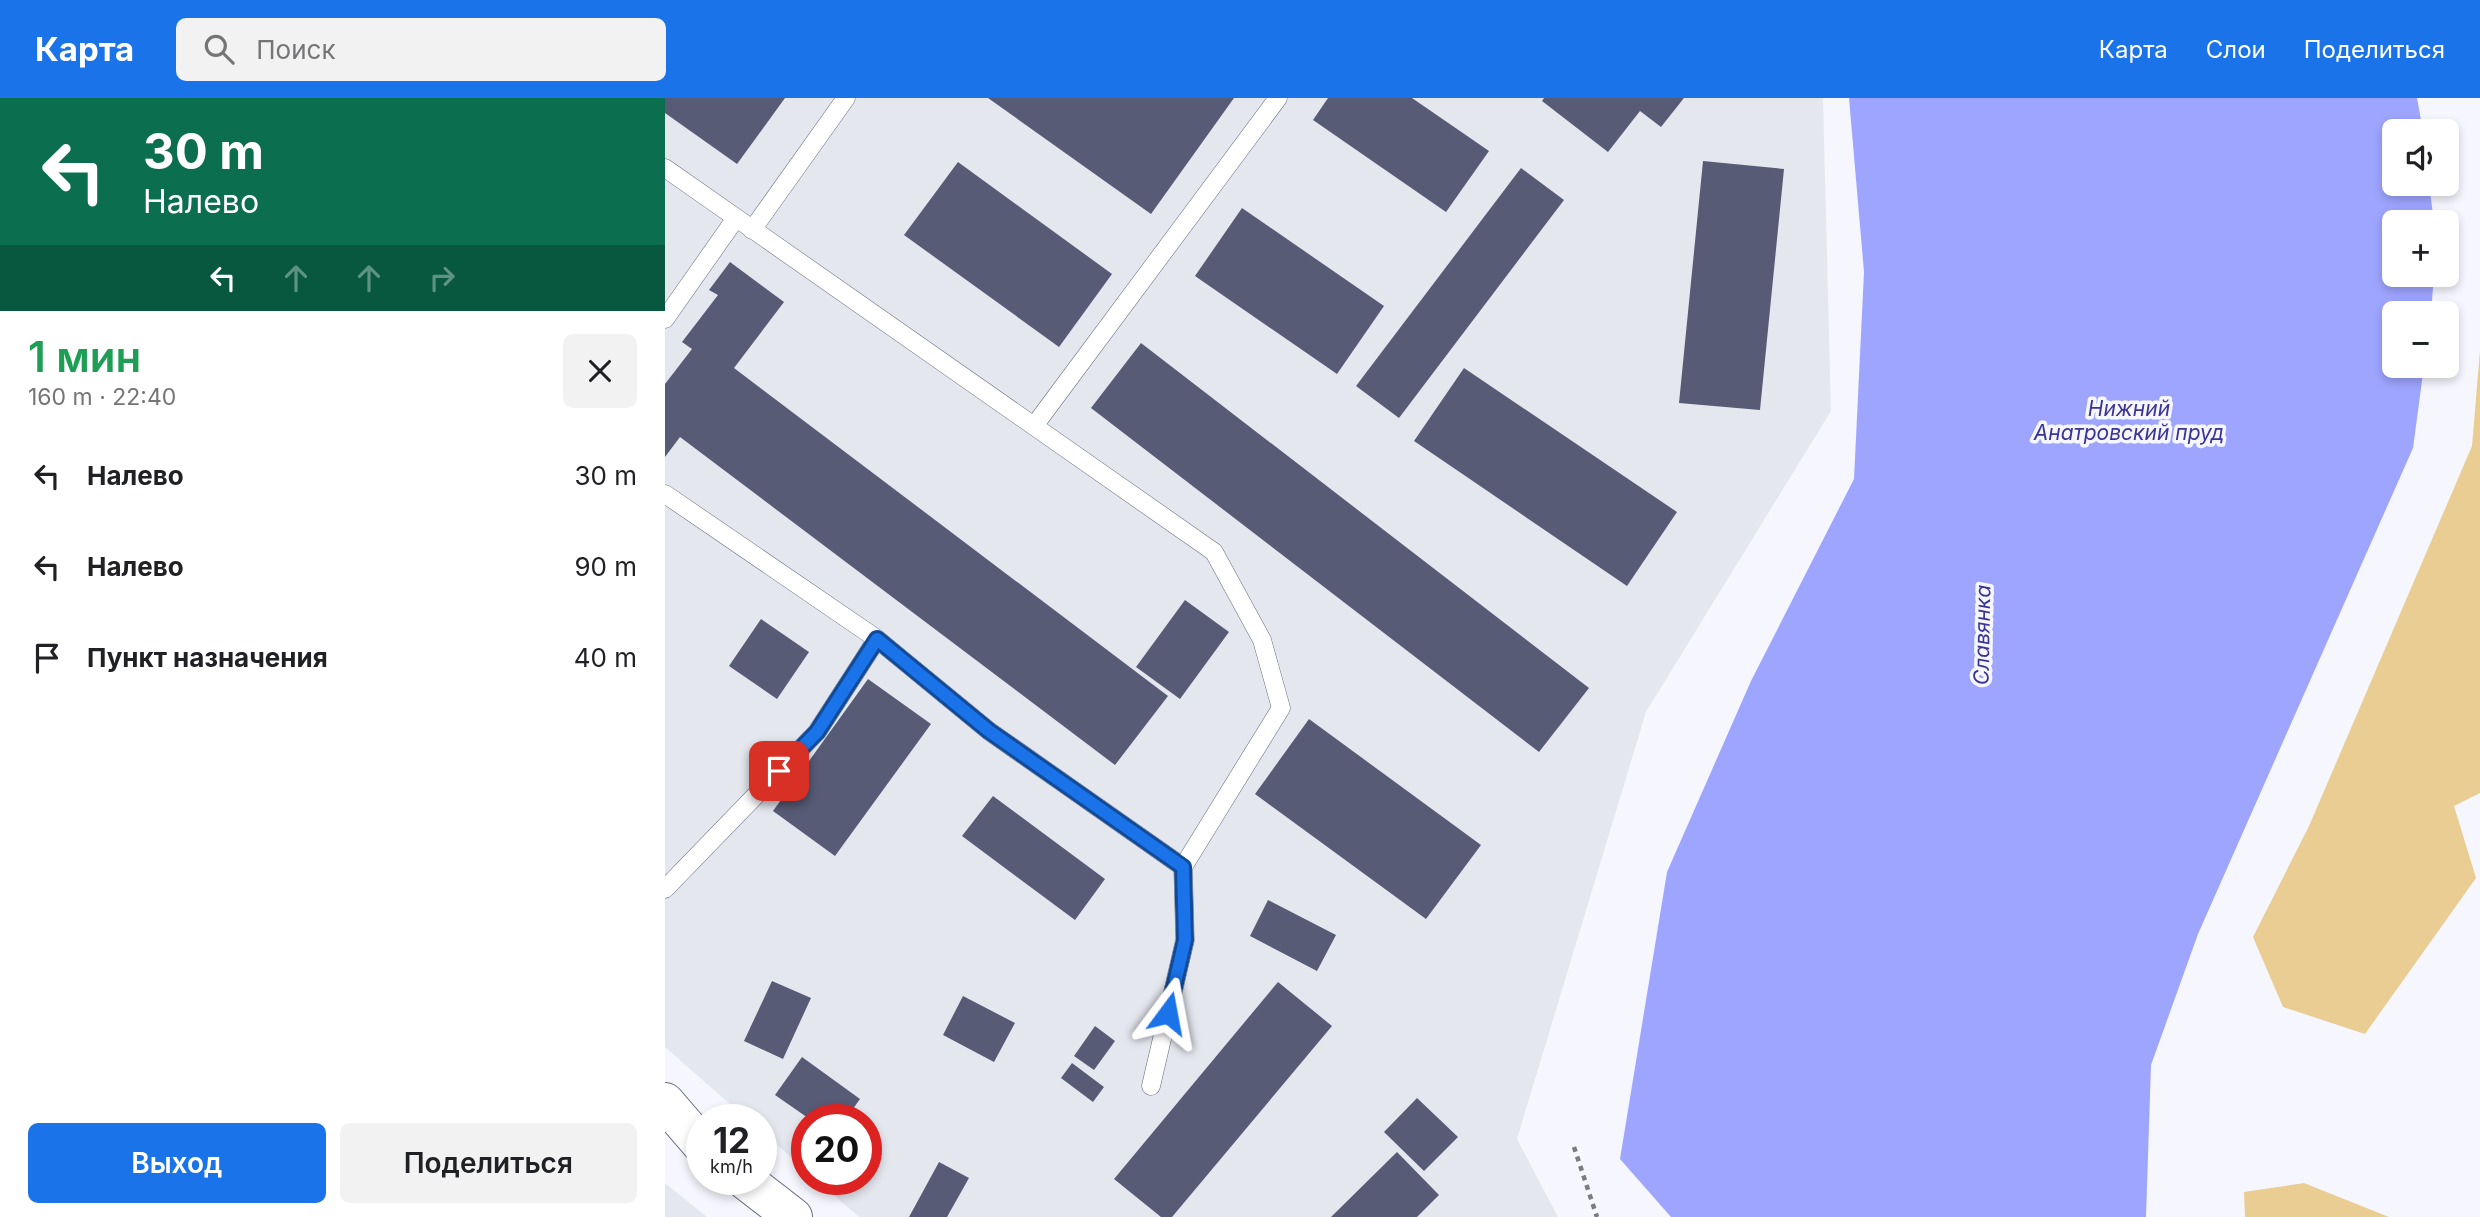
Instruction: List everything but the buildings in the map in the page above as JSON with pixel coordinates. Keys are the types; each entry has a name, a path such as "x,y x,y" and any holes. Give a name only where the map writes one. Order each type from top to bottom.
{"street":[{"path":"665,1102 686,1126"},
{"path":"764,1195 793,1217"}],"lane":[{"path":"753,230 846,98"},
{"path":"1034,426 1279,98"},
{"path":"665,168 1214,552 1262,640 1281,708 1183,867 1185,940 1151,1086"},
{"path":"665,318 736,218"},
{"path":"665,494 877,639 989,731 1183,867"},
{"path":"665,889 817,732 877,639"}],"path":[{"path":"1574,1147 1597,1217"}],"shaded area":[{"path":"665,98 1823,98 1831,411 1646,712 1517,1139 1558,1217 859,1217 833,1195 882,1195 882,1104 791,1104 791,1157 777,1145 777,1104 730,1104 665,1047"},
{"path":"2480,350 2480,793 2454,806 2476,878 2365,1034 2283,1007 2253,937 2309,826 2472,446"},
{"path":"665,1183 707,1217 665,1217"},
{"path":"2304,1183 2389,1217 2245,1217 2244,1192"}],"water":[{"name":"Нижний Анатровский пруд","path":"1849,98 2417,98 2421,119 2382,119 2382,196 2431,196 2432,210 2382,210 2382,287 2433,287 2432,301 2382,301 2382,378 2422,378 2413,448 2198,934 2151,1065 2146,1217 1671,1217 1620,1159 1667,872 1751,681 1854,479 1864,272"}],"route":[{"path":"779,771 817,732 877,639 989,731 1183,867 1185,940 1168,1013"}],"water label":[{"name":"Славянка","path":"1982,635"}]}
